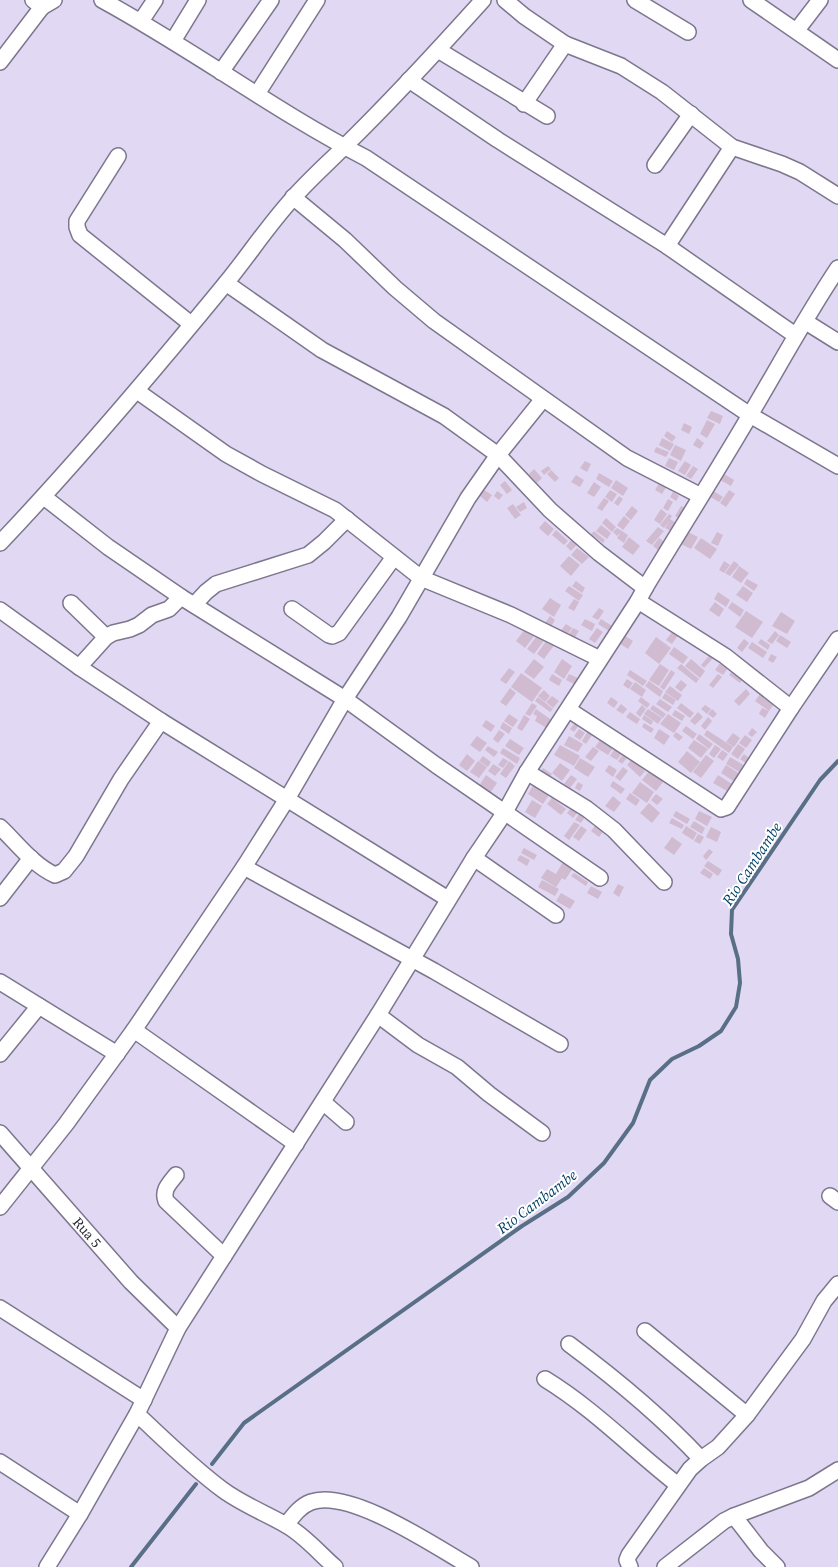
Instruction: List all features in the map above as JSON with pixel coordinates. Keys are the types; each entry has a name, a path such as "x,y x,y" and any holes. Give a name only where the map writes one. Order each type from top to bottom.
{"street":[{"path":"102,0 141,21 322,135 366,158 750,415 838,466"},
{"path":"141,21 155,0"},
{"path":"173,41 198,0"},
{"path":"221,72 271,0"},
{"path":"257,94 317,0"},
{"path":"0,543 44,497 137,392 293,197 345,147 438,50 482,0"},
{"path":"505,0 524,16 565,44 621,66 691,114 732,147 800,172 838,196"},
{"path":"635,0 688,32"},
{"path":"751,0 838,60"},
{"path":"797,30 820,0"},
{"path":"0,62 43,2"},
{"path":"524,104 565,44"},
{"path":"438,50 524,104 547,116"},
{"path":"409,80 498,140 667,246 796,335"},
{"path":"655,165 691,114"},
{"path":"667,246 732,147"},
{"path":"118,156 77,221 80,235 191,324"},
{"path":"293,197 345,240 395,288 434,321 627,458 701,496"},
{"path":"47,1567 80,1514 137,1414 178,1328 378,1015 474,858 505,812 527,772 569,710 701,496 796,335 837,272"},
{"path":"226,283 253,304 322,350 444,416 498,455 550,510 599,553 641,594 791,708"},
{"path":"806,322 838,342"},
{"path":"137,392 226,454 335,510 421,578 511,615 600,659"},
{"path":"0,1207 66,1124 117,1054 244,867 287,799 345,699 399,617 468,498 498,455 543,399"},
{"path":"44,497 108,547 187,601 345,699 428,760 600,878"},
{"path":"79,667 106,637 113,633 130,629 152,615 206,592 216,584 308,555 347,519"},
{"path":"292,610 329,635 332,636 339,633 394,557"},
{"path":"71,603 106,637"},
{"path":"0,610 79,667 160,721 448,900"},
{"path":"569,710 721,810 727,807 838,639"},
{"path":"0,827 31,858 55,875 64,871 76,856 121,779 160,721"},
{"path":"527,772 586,809 614,830 664,882"},
{"path":"0,898 31,858"},
{"path":"474,858 556,915"},
{"path":"244,867 434,971 560,1044"},
{"path":"0,982 117,1054"},
{"path":"0,1054 39,1006"},
{"path":"378,1015 418,1045 465,1072 489,1094 542,1132"},
{"path":"134,1030 296,1144"},
{"path":"323,1102 346,1122"},
{"name":"Rua 5","path":"0,1132 131,1282 178,1328"},
{"path":"176,1175 165,1189 166,1201 224,1256"},
{"path":"630,1567 627,1560 629,1555 678,1485 701,1458 718,1447 747,1415 803,1339 824,1301 838,1284"},
{"path":"0,1308 144,1400"},
{"path":"645,1331 747,1415"},
{"path":"569,1344 622,1385 701,1458"},
{"path":"545,1379 565,1391 678,1485"},
{"path":"137,1414 191,1464 221,1488 235,1498 299,1534 326,1564"},
{"path":"0,1462 80,1514"},
{"path":"664,1567 724,1521 809,1488 838,1470"},
{"path":"286,1525 300,1508 312,1502 347,1502 379,1515 471,1567"},
{"path":"734,1516 777,1567"}],"building":[{"path":"711,411 723,416 720,424 707,418"},
{"path":"707,420 715,424 707,438 700,434"},
{"path":"684,423 692,427 689,434 681,430"},
{"path":"667,431 676,437 672,442 664,436"},
{"path":"662,438 674,444 670,451 659,445"},
{"path":"697,438 704,443 700,449 693,445"},
{"path":"675,445 686,450 681,461 670,455"},
{"path":"656,447 669,452 666,457 654,452"},
{"path":"669,458 678,462 674,470 665,466"},
{"path":"585,461 591,464 587,472 580,468"},
{"path":"685,461 691,465 685,475 678,471"},
{"path":"548,466 551,469 544,475 541,471"},
{"path":"693,466 698,469 691,479 686,476"},
{"path":"534,469 542,478 537,483 529,474"},
{"path":"551,470 559,478 555,482 547,474"},
{"path":"599,473 613,481 609,487 596,479"},
{"path":"724,474 734,480 731,486 720,480"},
{"path":"576,475 584,480 580,487 571,482"},
{"path":"616,480 628,488 623,496 611,488"},
{"path":"661,480 668,484 662,494 655,490"},
{"path":"505,481 512,490 507,494 500,485"},
{"path":"594,482 601,487 594,497 587,493"},
{"path":"484,490 492,495 487,502 480,496"},
{"path":"610,490 617,494 612,502 605,497"},
{"path":"712,490 723,497 719,502 709,496"},
{"path":"729,490 735,494 726,507 720,503"},
{"path":"497,491 503,495 499,500 494,496"},
{"path":"673,492 679,496 676,501 670,497"},
{"path":"619,496 623,499 618,506 614,503"},
{"path":"604,498 609,501 602,511 597,508"},
{"path":"668,499 673,502 668,511 663,508"},
{"path":"524,502 527,508 520,512 516,507"},
{"path":"513,504 521,515 515,519 507,508"},
{"path":"632,506 638,511 631,520 625,515"},
{"path":"681,506 687,509 680,519 675,516"},
{"path":"661,509 667,514 660,524 654,520"},
{"path":"669,514 672,516 670,519 676,523 671,531 665,528 669,521 664,528 660,525"},
{"path":"624,516 630,521 623,530 617,525"},
{"path":"606,518 616,527 612,532 602,523"},
{"path":"545,521 554,529 548,536 539,528"},
{"path":"601,525 611,533 607,539 596,531"},
{"path":"658,527 664,531 652,545 646,541"},
{"path":"617,528 628,535 624,543 617,538 621,532 617,536 613,532"},
{"path":"556,530 568,541 564,545 552,535"},
{"path":"594,531 605,540 603,543 591,534"},
{"path":"688,532 698,537 691,549 681,544"},
{"path":"717,532 723,535 718,546 711,543"},
{"path":"577,534 582,539 571,551 566,546"},
{"path":"629,537 640,546 633,555 622,547"},
{"path":"659,538 666,543 659,551 653,546"},
{"path":"701,538 717,549 710,559 694,548"},
{"path":"577,548 589,557 582,564 571,555"},
{"path":"569,556 580,565 571,576 560,566"},
{"path":"724,561 730,565 724,573 719,570"},
{"path":"734,561 739,565 730,576 725,573"},
{"path":"739,566 749,573 741,583 732,577"},
{"path":"747,579 758,585 754,591 744,584"},
{"path":"576,581 585,588 582,593 572,586"},
{"path":"569,586 583,595 579,601 565,591"},
{"path":"743,586 753,593 747,602 736,595"},
{"path":"718,592 730,600 726,607 714,599"},
{"path":"550,598 561,605 554,617 542,609"},
{"path":"574,599 579,602 574,611 568,608"},
{"path":"715,602 724,609 719,617 709,610"},
{"path":"732,602 744,610 740,617 728,608"},
{"path":"599,608 604,611 598,620 592,617"},
{"path":"746,611 763,622 752,638 735,627"},
{"path":"781,612 795,621 787,634 772,626"},
{"path":"550,616 555,620 549,630 543,626"},
{"path":"585,619 595,624 592,631 581,625"},
{"path":"601,619 612,626 609,631 598,624"},
{"path":"566,624 572,628 565,638 559,633"},
{"path":"676,627 681,631 672,644 666,640"},
{"path":"573,628 579,631 573,640 567,637"},
{"path":"597,628 603,632 595,643 589,639"},
{"path":"525,629 534,636 525,648 516,641"},
{"path":"775,631 779,635 772,644 767,641"},
{"path":"539,633 546,638 534,654 527,649"},
{"path":"624,635 633,641 628,649 619,643"},
{"path":"780,635 791,642 787,648 776,641"},
{"path":"656,637 671,648 659,664 645,653"},
{"path":"548,638 555,644 544,659 537,654"},
{"path":"744,639 749,643 742,652 737,648"},
{"path":"761,639 770,645 768,650 758,643"},
{"path":"752,642 767,652 763,658 748,648"},
{"path":"674,647 688,657 683,664 669,654"},
{"path":"713,651 717,654 704,668 701,665"},
{"path":"771,654 777,657 773,663 768,660"},
{"path":"534,659 544,667 534,679 524,672"},
{"path":"562,659 572,666 564,679 554,672"},
{"path":"691,659 705,671 700,678 685,666"},
{"path":"723,659 731,664 723,675 715,670"},
{"path":"660,664 669,670 659,686 649,680"},
{"path":"681,664 699,679 696,683 677,668"},
{"path":"509,668 515,672 506,684 500,680"},
{"path":"630,670 647,681 643,686 627,675"},
{"path":"671,670 675,673 664,690 660,687"},
{"path":"733,670 743,678 740,683 729,675"},
{"path":"521,673 542,688 532,702 511,687"},
{"path":"552,674 562,680 559,686 549,680"},
{"path":"569,674 580,679 576,685 566,680"},
{"path":"718,674 722,677 713,688 709,685"},
{"path":"627,679 633,683 629,689 623,685"},
{"path":"681,680 687,685 681,692 675,687"},
{"path":"649,681 663,691 660,697 645,686"},
{"path":"635,682 646,690 642,697 630,689"},
{"path":"670,686 682,695 678,701 665,692"},
{"path":"510,688 516,693 506,706 500,702"},
{"path":"746,689 750,694 739,706 734,701"},
{"path":"544,690 550,696 545,702 538,696"},
{"path":"763,690 777,700 769,711 755,701"},
{"path":"665,693 676,700 673,705 662,698"},
{"path":"552,696 559,701 553,708 546,702"},
{"path":"538,697 553,709 550,712 535,701"},
{"path":"611,697 618,702 614,708 607,703"},
{"path":"641,697 650,704 647,708 638,701"},
{"path":"660,699 672,707 668,712 656,704"},
{"path":"532,703 537,706 530,716 525,714"},
{"path":"681,703 694,713 690,718 677,708"},
{"path":"621,704 627,709 623,714 616,710"},
{"path":"642,705 646,709 640,717 636,713"},
{"path":"653,705 666,714 663,718 650,709"},
{"path":"705,705 711,709 707,714 701,709"},
{"path":"762,708 769,711 765,718 759,714"},
{"path":"536,709 553,721 548,729 535,721 537,716 533,714"},
{"path":"648,709 662,718 658,724 644,714"},
{"path":"712,709 717,714 713,718 708,714"},
{"path":"675,710 685,716 682,721 672,715"},
{"path":"630,712 640,719 637,724 626,717"},
{"path":"698,712 703,717 695,725 690,721"},
{"path":"509,714 518,720 513,727 504,721"},
{"path":"668,714 681,723 674,733 660,724"},
{"path":"524,715 530,719 522,731 517,728"},
{"path":"644,715 653,721 651,725 642,719"},
{"path":"708,717 712,721 705,730 701,726"},
{"path":"486,720 495,726 491,732 482,726"},
{"path":"577,720 581,722 574,732 570,729"},
{"path":"503,722 512,728 509,734 500,728"},
{"path":"644,723 654,729 651,733 642,727"},
{"path":"591,726 596,729 586,744 582,741"},
{"path":"686,726 697,734 693,739 682,731"},
{"path":"752,728 757,732 752,737 748,734"},
{"path":"579,729 585,733 580,740 574,736"},
{"path":"659,729 670,736 664,745 654,738"},
{"path":"499,730 505,734 498,743 493,739"},
{"path":"707,730 733,747 729,753 704,735"},
{"path":"676,732 683,737 679,741 673,736"},
{"path":"733,733 740,738 734,747 726,742"},
{"path":"699,734 713,744 709,749 696,739"},
{"path":"745,735 752,740 746,748 739,743"},
{"path":"477,736 487,743 480,752 470,745"},
{"path":"569,736 583,744 578,752 564,745"},
{"path":"603,736 616,744 608,755 595,747"},
{"path":"510,739 524,748 519,755 505,746"},
{"path":"694,740 708,749 701,758 688,748"},
{"path":"618,744 625,749 617,760 610,756"},
{"path":"738,744 745,749 738,759 731,754"},
{"path":"560,745 580,756 574,766 554,755"},
{"path":"715,745 721,749 714,758 709,754"},
{"path":"488,746 498,752 494,757 485,750"},
{"path":"593,747 599,751 591,761 585,757"},
{"path":"503,748 520,758 517,764 500,753"},
{"path":"626,750 631,753 622,764 618,761"},
{"path":"722,750 728,754 723,761 717,757"},
{"path":"687,751 700,762 691,773 678,762"},
{"path":"467,754 475,761 467,771 459,765"},
{"path":"744,754 754,762 751,767 740,759"},
{"path":"706,755 714,761 701,778 693,772"},
{"path":"483,756 491,762 488,767 479,761"},
{"path":"730,757 745,766 741,773 726,764"},
{"path":"503,758 508,761 503,768 498,765"},
{"path":"580,758 595,767 588,777 574,768"},
{"path":"632,759 645,771 640,777 627,765"},
{"path":"478,761 487,767 479,778 470,772"},
{"path":"509,761 515,766 506,778 500,774"},
{"path":"560,763 570,770 562,781 552,773"},
{"path":"493,764 501,769 495,776 488,771"},
{"path":"609,765 617,770 613,777 605,771"},
{"path":"726,765 740,774 735,782 721,773"},
{"path":"623,767 628,771 620,781 615,777"},
{"path":"543,768 552,774 547,782 538,776"},
{"path":"650,770 664,781 656,791 642,780"},
{"path":"486,775 497,783 490,793 479,786"},
{"path":"571,775 577,779 570,788 564,784"},
{"path":"718,775 732,784 727,791 713,783"},
{"path":"613,781 625,789 621,794 610,786"},
{"path":"535,782 551,792 543,804 528,794"},
{"path":"578,782 583,785 580,791 575,788"},
{"path":"640,782 654,792 647,803 632,793"},
{"path":"630,793 640,800 636,806 626,799"},
{"path":"656,794 663,799 657,805 651,800"},
{"path":"613,796 621,803 614,812 605,806"},
{"path":"552,798 566,809 561,815 547,804"},
{"path":"532,800 542,806 535,818 525,812"},
{"path":"575,803 581,808 573,818 567,813"},
{"path":"649,803 660,813 652,823 640,813"},
{"path":"582,810 587,814 581,823 575,820"},
{"path":"676,811 690,819 687,824 673,816"},
{"path":"699,811 712,817 707,826 695,819"},
{"path":"672,818 684,825 682,829 669,823"},
{"path":"694,821 705,828 702,834 690,827"},
{"path":"574,822 580,825 569,840 564,836"},
{"path":"597,823 605,829 599,837 591,831"},
{"path":"581,826 587,830 579,841 573,837"},
{"path":"686,826 697,833 693,840 682,833"},
{"path":"711,827 721,832 717,842 706,837"},
{"path":"698,834 704,837 700,844 694,841"},
{"path":"672,837 682,844 674,855 664,848"},
{"path":"524,848 537,855 534,860 521,853"},
{"path":"709,849 713,852 706,860 703,856"},
{"path":"520,855 530,860 527,866 517,860"},
{"path":"708,861 722,870 718,876 704,866"},
{"path":"563,862 577,862 565,880 562,878 556,887 541,878 547,869 556,874"},
{"path":"704,868 713,874 710,879 700,873"},
{"path":"574,873 588,882 586,886 571,876"},
{"path":"542,880 559,889 555,896 538,887"},
{"path":"618,884 624,887 619,897 613,893"},
{"path":"591,886 602,892 598,899 587,893"},
{"path":"561,893 575,901 570,909 556,901"}],"waterway":[{"name":"Rio Cambambe","path":"212,1464 244,1423 522,1226 568,1197 604,1163 633,1123 650,1080 672,1059 699,1046 721,1031 736,1007 740,983 738,959 731,934 732,910 820,780 838,761"},
{"name":"Rio Cambambe","path":"131,1567 196,1484"}]}
